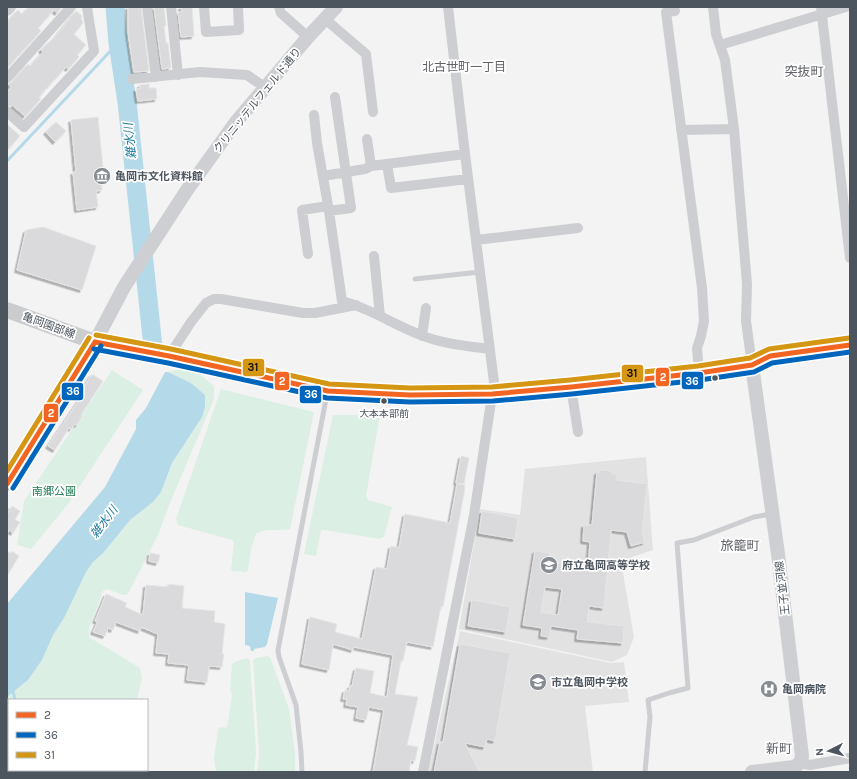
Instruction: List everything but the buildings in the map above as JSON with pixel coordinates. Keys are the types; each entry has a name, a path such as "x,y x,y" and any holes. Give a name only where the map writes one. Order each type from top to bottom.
{"main road":[{"name":"亀岡園部線","path":"7,310 95,342 169,356 328,391 410,395 492,394 699,374 752,365 770,356 850,345"}],"street":[{"path":"7,11 11,7"},
{"path":"7,78 71,7"},
{"path":"7,112 24,127 94,51 87,7"},
{"path":"147,7 156,77"},
{"path":"171,7 178,74"},
{"path":"204,7 206,32 239,30 238,7"},
{"path":"279,7 281,13 308,37"},
{"name":"クリニッテルフェルド通り","path":"7,484 95,342 124,287 187,190 236,122 308,37 336,7"},
{"path":"424,772 474,515 494,382 448,7"},
{"path":"713,7 716,34 724,60 734,129 747,284 746,321 752,365"},
{"path":"720,45 822,11 846,7"},
{"path":"675,11 666,12 702,288 704,321 697,348 699,374"},
{"path":"822,11 850,258"},
{"path":"325,19 366,54 373,112"},
{"path":"132,79 200,72 247,75 266,88"},
{"path":"308,254 302,210 351,208 336,97"},
{"path":"314,115 316,143 323,176 342,301 358,305 422,336 454,344 490,349"},
{"path":"681,130 734,129"},
{"path":"367,139 370,166"},
{"path":"323,176 365,169 370,166 465,154"},
{"path":"387,164 391,188 468,179"},
{"path":"476,240 578,228"},
{"path":"374,256 380,316"},
{"path":"169,356 191,322 206,303 214,299 222,299 303,313 315,313 358,305"},
{"path":"422,336 426,308"},
{"name":"王子並河線","path":"752,365 804,767"},
{"path":"571,387 578,432"},
{"path":"752,772 804,767 850,758"}],"lane":[{"path":"415,279 480,272"},
{"path":"302,772 296,705 279,657 278,650 328,391"},
{"path":"645,772 650,717 648,700 669,692 688,688 677,543 694,540 754,517 772,514"}],"shaded area":[{"name":"府立亀岡高等学校","path":"646,457 653,550 632,557 623,573 634,637 627,655 612,662 459,629 480,509 520,515 525,469"},
{"name":"市立亀岡中学校","path":"460,631 611,663 624,662 629,702 585,706 593,772 428,772"}],"green space":[{"path":"191,367 214,386 214,399 158,535 128,594 123,595 107,589 103,591 89,629 89,637 140,668 142,678 137,699 8,699 8,771 122,771 7,772 7,697 28,680 42,660 53,635 64,618 86,572 93,562 130,520 153,502 161,492 172,463 198,424 205,407 205,395 191,383 168,372"},
{"name":"南郷公園","path":"112,370 143,390 68,504 31,549 17,545 24,501"},
{"path":"221,389 314,412 290,529 269,530 256,534 251,549 248,570 246,572 232,571 231,569 234,542 232,540 178,525 176,519"},
{"path":"333,415 380,415 366,496 368,500 392,507 384,537 379,539 321,530 316,556 304,554"},
{"path":"267,656 270,657 289,709 295,752 295,772 257,772 259,753 253,660"},
{"path":"247,658 250,660 256,752 254,772 216,772 214,759 218,729 220,727 226,728 228,724 232,694 230,691 232,664"}],"water":[{"path":"165,372 191,383 205,395 205,407 202,417 172,463 161,492 153,502 130,520 104,552 93,562 86,572 64,618 53,635 42,660 28,680 7,697 7,604 105,487 136,429 136,420 146,408"},
{"path":"245,592 278,598 267,644 265,647 254,649 254,651 251,651 250,646 245,645"}],"waterway":[{"name":"雑水川","path":"115,7 118,43 127,102 153,347"},
{"path":"7,161 118,43"},
{"path":"13,691 15,699"}],"transit line":[{"name":"31","path":"96,335 171,349 329,384 410,388 492,387 698,366 750,358 769,349 849,338"},
{"name":"31","path":"7,471 89,338"},
{"name":"2","path":"95,342 169,356 328,391 410,395 492,394 699,373 752,365 770,356 850,345"},
{"name":"2","path":"7,484 95,342"},
{"name":"36","path":"13,488 101,346"},
{"name":"36","path":"94,349 168,363 327,398 410,402 493,401 700,380 754,372 772,363 850,352"}],"place":[{"name":"亀岡市文化資料館","path":"102,176"},
{"name":"大本本部前","path":"384,401"},
{"name":"府立亀岡高等学校","path":"549,565"},
{"name":"市立亀岡中学校","path":"538,682"},
{"name":"亀岡病院","path":"769,689"}],"district":[{"name":"北古世町一丁目","path":"464,67"},
{"name":"突抜町","path":"804,71"},
{"name":"旅籠町","path":"740,545"},
{"name":"新町","path":"779,748"}]}
